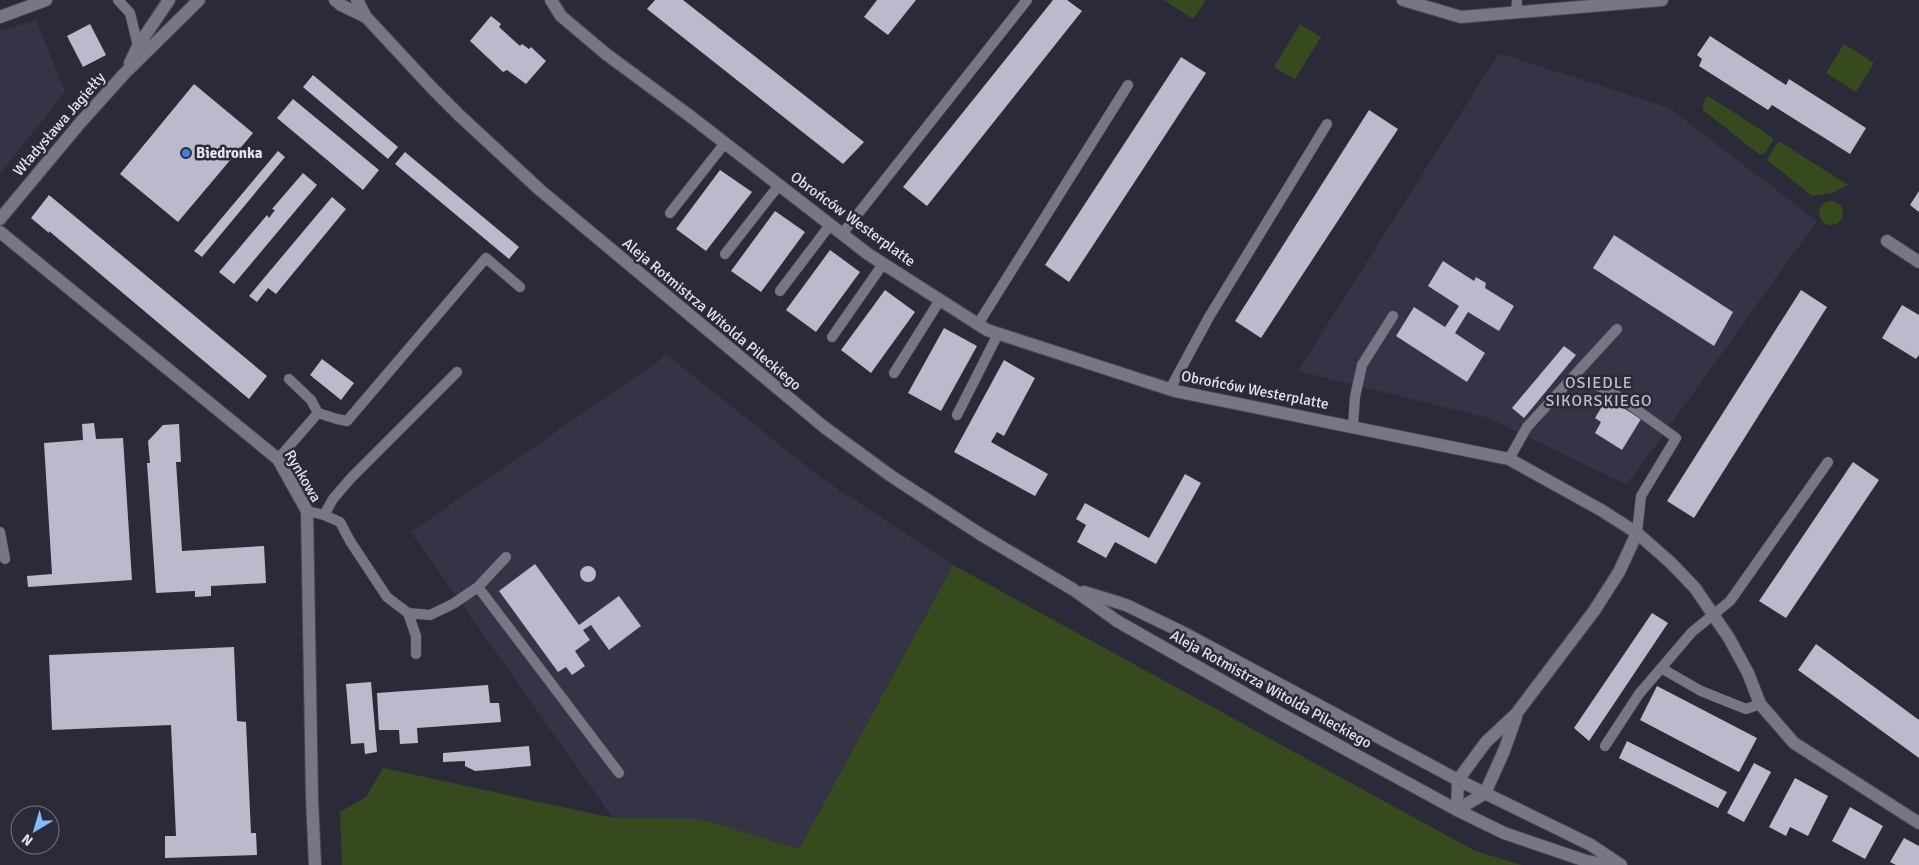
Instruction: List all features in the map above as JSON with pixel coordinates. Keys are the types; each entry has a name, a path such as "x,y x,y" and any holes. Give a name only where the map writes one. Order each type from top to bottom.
{"street":[{"name":"Władysława Jagiełły","path":"124,74 138,46 169,0"},
{"name":"Władysława Jagiełły","path":"0,219 80,123 124,74 199,0"},
{"name":"Aleja Rotmistrza Witolda Pileckiego","path":"335,0 340,5 366,17"},
{"name":"Aleja Rotmistrza Witolda Pileckiego","path":"358,0 366,17 460,116 540,190 824,427 891,476 972,529 1074,590 1125,626 1457,810 1504,833 1586,861 1609,865"},
{"name":"Obrońców Westerplatte","path":"551,0 561,16 606,54 830,225 883,264 986,330 1170,389 1509,459 1602,510 1637,533 1671,563 1694,588 1713,613 1748,673 1760,704 1794,743 1919,823"},
{"path":"1403,0 1461,17 1516,6 1662,0"},
{"path":"0,17 39,2"},
{"name":"Rynkowa","path":"0,232 278,459 307,511 312,799 315,865"},
{"path":"1887,242 1919,262"},
{"path":"1457,810 1458,780 1486,742 1516,714 1594,611 1619,572 1637,533"},
{"name":"Aleja Rotmistrza Witolda Pileckiego","path":"1074,590 1126,605 1186,634 1458,780 1591,845 1621,865"},
{"path":"1457,810 1485,793 1504,751 1516,714"}],"lane":[{"path":"118,0 130,13 138,46"},
{"path":"842,234 1027,0"},
{"path":"978,324 1128,84"},
{"path":"1170,389 1209,317 1327,124"},
{"path":"670,213 725,143"},
{"path":"725,254 779,185"},
{"path":"780,292 830,225"},
{"path":"290,379 310,400 318,413 347,420 486,258 520,287"},
{"path":"832,336 883,264"},
{"path":"894,374 940,300"},
{"path":"1353,426 1355,397 1362,364 1393,316"},
{"path":"1509,459 1527,427 1617,329"},
{"path":"957,415 998,334"},
{"path":"324,515 351,478 457,372"},
{"path":"1573,377 1609,390 1676,438 1641,496 1637,533"},
{"path":"278,459 318,413"},
{"path":"1605,746 1639,694 1692,632 1730,601 1828,462"},
{"path":"307,511 324,515 340,522 350,541 387,597 408,613 416,636 416,654"},
{"path":"0,532 5,559"},
{"path":"408,613 430,614 453,604 478,587 506,557"},
{"path":"478,587 619,773"},
{"path":"1661,668 1700,691 1746,709 1760,704"}],"shaded area":[{"path":"36,20 65,92 0,174 0,31"},
{"path":"1499,53 1669,108 1817,221 1627,485 1489,418 1298,371"},
{"path":"667,355 824,480 953,565 799,849 701,819 613,818 411,532"}],"green space":[{"path":"1164,0 1206,0 1193,19"},
{"path":"1300,24 1321,37 1295,79 1274,67"},
{"path":"1844,44 1874,63 1856,92 1826,73"},
{"path":"1708,96 1772,137 1773,140 1765,153 1760,155 1703,110 1703,105"},
{"path":"1780,142 1848,185 1832,193 1812,196 1767,160 1777,143"},
{"path":"1831,201 1839,205 1843,213 1839,221 1831,225 1823,221 1819,213 1823,205"},
{"path":"953,565 1475,851 1522,865 342,865 340,812 366,797 383,768 613,818 701,819 799,849"}],"building":[{"path":"655,0 683,0 864,142 843,164 647,9"},
{"path":"877,0 916,0 888,35 864,17"},
{"path":"1053,0 1067,0 1082,11 927,206 903,187"},
{"path":"491,16 501,24 499,27 520,46 522,44 529,49 531,47 546,61 526,84 507,70 503,72 470,41"},
{"path":"90,24 106,55 83,67 67,36"},
{"path":"1710,36 1786,85 1789,79 1866,128 1850,154 1772,105 1768,110 1699,66 1702,59 1697,55"},
{"path":"1181,57 1206,73 1069,282 1045,265"},
{"path":"313,75 398,147 388,159 303,87"},
{"name":"Biedronka","path":"194,84 253,133 178,222 120,174"},
{"path":"293,99 379,170 363,190 277,118"},
{"path":"1369,110 1398,129 1261,338 1235,321"},
{"path":"278,151 285,157 202,257 194,251"},
{"path":"405,152 519,247 509,259 395,164"},
{"path":"720,170 752,192 706,251 676,229"},
{"path":"303,173 317,185 234,284 219,272 267,215 269,218 275,210 272,209"},
{"path":"1919,191 1919,212 1910,205"},
{"path":"49,195 267,376 249,399 31,218"},
{"path":"332,197 346,209 276,294 268,288 257,302 249,296"},
{"path":"775,211 805,232 761,292 731,271"},
{"path":"1614,235 1733,312 1714,346 1593,268"},
{"path":"830,250 860,272 816,332 786,310"},
{"path":"1443,261 1474,281 1476,277 1486,283 1485,288 1514,306 1499,331 1468,312 1455,333 1485,353 1467,382 1396,336 1414,307 1445,327 1459,306 1428,286"},
{"path":"885,290 915,312 871,373 841,350"},
{"path":"1801,290 1827,307 1694,518 1667,501"},
{"path":"1902,305 1919,315 1919,355 1916,359 1882,338"},
{"path":"944,328 977,346 941,411 908,393"},
{"path":"1564,346 1576,355 1524,418 1512,408"},
{"path":"322,359 354,383 341,400 310,375"},
{"path":"1004,360 1035,378 1004,436 997,432 991,442 1048,474 1035,496 954,452"},
{"path":"1607,398 1641,419 1622,450 1595,433 1601,422 1595,418"},
{"path":"94,423 96,439 123,438 132,580 28,587 27,576 52,574 44,443 83,440 82,424"},
{"path":"179,424 181,462 176,462 182,551 264,546 266,583 211,586 211,596 195,597 195,591 156,593 147,463 150,463 148,441 163,425"},
{"path":"1853,462 1879,480 1786,618 1759,601"},
{"path":"1185,474 1201,483 1156,564 1115,542 1106,558 1077,542 1086,525 1076,519 1085,503 1149,538"},
{"path":"535,564 579,625 619,596 641,626 609,650 591,625 583,630 590,640 575,651 585,666 572,675 566,667 558,672 499,591"},
{"path":"588,566 594,568 596,574 594,580 588,582 582,580 580,574 582,568"},
{"path":"1652,613 1668,623 1589,741 1574,728"},
{"path":"1816,644 1919,720 1919,758 1798,670"},
{"path":"234,647 237,721 246,722 251,833 256,833 257,855 165,858 165,836 176,836 171,725 52,730 49,655"},
{"path":"371,682 377,752 365,754 364,743 351,744 346,684"},
{"path":"488,685 490,703 499,703 501,722 417,728 418,743 400,744 399,730 379,730 377,693"},
{"path":"1657,686 1757,738 1739,772 1640,720"},
{"path":"1627,741 1727,792 1718,808 1619,758"},
{"path":"529,746 531,766 475,771 465,766 465,761 443,762 443,753"},
{"path":"1754,763 1771,772 1744,822 1727,813"},
{"path":"1795,778 1828,796 1808,836 1790,827 1786,836 1769,827"},
{"path":"1850,807 1883,826 1865,859 1832,841"},
{"path":"1904,838 1919,846 1919,865 1896,865 1890,862"}],"place":[{"name":"Biedronka","path":"186,153"}],"district":[{"name":"OSIEDLE SIKORSKIEGO","path":"1599,391"}]}
